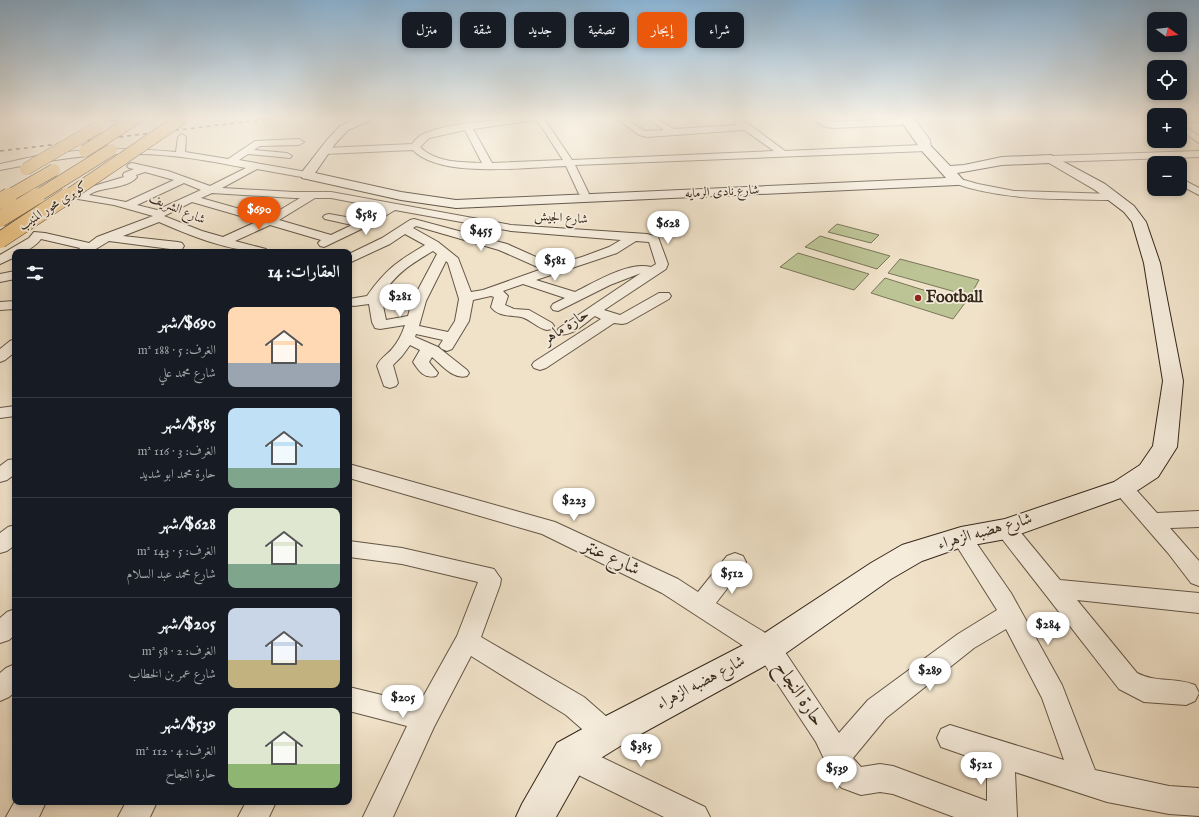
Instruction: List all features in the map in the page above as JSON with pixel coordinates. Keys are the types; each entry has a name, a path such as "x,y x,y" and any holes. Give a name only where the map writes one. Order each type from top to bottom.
{"highway":[{"path":"14,176 50,155"},
{"name":"كوبري محور المنيب","path":"0,201 77,155"},
{"name":"كوبري محور المنيب","path":"0,219 103,155"},
{"name":"كوبري محور المنيب","path":"0,240 129,155"}],"main road":[{"path":"307,175 322,155"},
{"path":"931,155 952,176 964,169 1002,161 1051,159"},
{"name":"شارع هضبه الزهراء","path":"570,756 768,648 881,571 912,553 961,537 1006,529 1122,488 1149,471 1164,447 1169,421 1173,381 1152,263 1144,235 1139,222 1129,209 1114,197 1051,159"},
{"name":"شارع نادى الرمايه","path":"307,175 401,196 438,202 470,203 952,176"},
{"name":"شارع نادى الرمايه","path":"438,202 454,199 952,176"},
{"path":"535,817 570,756"}],"street":[{"path":"0,166 65,155"},
{"path":"187,155 307,175"},
{"path":"230,162 240,155"},
{"path":"278,155 287,156"},
{"path":"423,155 440,161 489,166 732,155"},
{"path":"483,155 489,166"},
{"path":"564,155 584,194"},
{"path":"1051,159 1172,155"},
{"path":"1174,155 1193,164"},
{"path":"1135,157 1147,164"},
{"path":"132,166 184,179 210,190"},
{"path":"20,249 33,241 38,235 58,238 88,249 109,237 210,190 256,166"},
{"name":"شارع الشريف","path":"144,168 128,175 133,177 118,184 86,191 83,193 83,198 123,204 156,214 198,234 250,249"},
{"path":"258,193 293,172"},
{"path":"952,176 973,187 997,192 1114,197"},
{"path":"88,209 123,204 184,179"},
{"path":"300,195 327,179"},
{"path":"1187,186 1199,192"},
{"name":"شارع الجيش","path":"210,190 300,195 332,195 511,228 640,237"},
{"path":"223,242 268,221 314,194"},
{"path":"193,198 328,241 364,224 394,206"},
{"path":"352,258 409,226 438,202"},
{"path":"97,230 156,214"},
{"path":"329,217 364,224"},
{"path":"409,226 439,248 454,261 465,297 462,321 449,342 410,329 380,324 374,296 389,276 401,265 439,248"},
{"path":"409,226 503,247 553,269"},
{"path":"173,249 198,234"},
{"path":"109,237 178,246"},
{"path":"465,297 493,291 553,269 586,260 613,250 640,237 654,240 662,264 564,331"},
{"path":"390,383 386,364 396,353 410,329 439,248"},
{"path":"0,260 12,254"},
{"path":"558,307 576,296 633,271 658,268"},
{"path":"0,278 12,276"},
{"path":"523,280 576,296"},
{"path":"493,291 502,296 498,307 512,314 524,313 547,326"},
{"path":"594,310 612,318 622,320 664,296"},
{"path":"354,302 375,299"},
{"path":"0,306 12,305"},
{"name":"حارة ماهر","path":"540,366 612,318"},
{"path":"410,329 429,348 461,373"},
{"path":"0,358 12,347"},
{"path":"429,348 421,362 430,373"},
{"path":"0,358 12,360"},
{"path":"0,413 12,411"},
{"path":"0,475 12,467"},
{"name":"شارع عنتر","path":"352,472 548,528 670,586 768,648"},
{"path":"1122,488 1199,577"},
{"path":"1152,521 1199,519"},
{"path":"1006,529 1056,589 1128,681 1144,690 1186,693"},
{"path":"0,545 12,535"},
{"path":"961,537 1011,614 1053,694 1085,780"},
{"path":"352,550 402,556 486,575 490,579 467,640 425,718 378,817"},
{"path":"701,606 734,562"},
{"path":"1056,589 1199,603"},
{"path":"837,756 877,709 966,641 1011,614"},
{"path":"467,640 575,706 608,734"},
{"name":"حارة النجاح","path":"768,648 825,733 846,772 852,778 861,780 880,778 893,780 992,817"},
{"path":"0,689 12,679"},
{"path":"352,700 425,718"},
{"path":"950,738 1107,788 1169,800 1199,802"},
{"path":"1001,754 1002,817"},
{"path":"570,756 695,817"},
{"path":"21,817 30,805"},
{"path":"133,817 141,805"},
{"path":"253,817 260,805"}],"green space":[{"path":"837,224 879,235 871,243 828,232"},
{"path":"820,236 890,256 877,269 805,247"},
{"path":"798,253 869,274 854,290 780,267"},
{"path":"900,259 979,280 970,296 888,273"},
{"name":"Football","path":"885,278 965,303 953,319 871,293"}],"place":[{"name":"Football","path":"918,298"}]}
